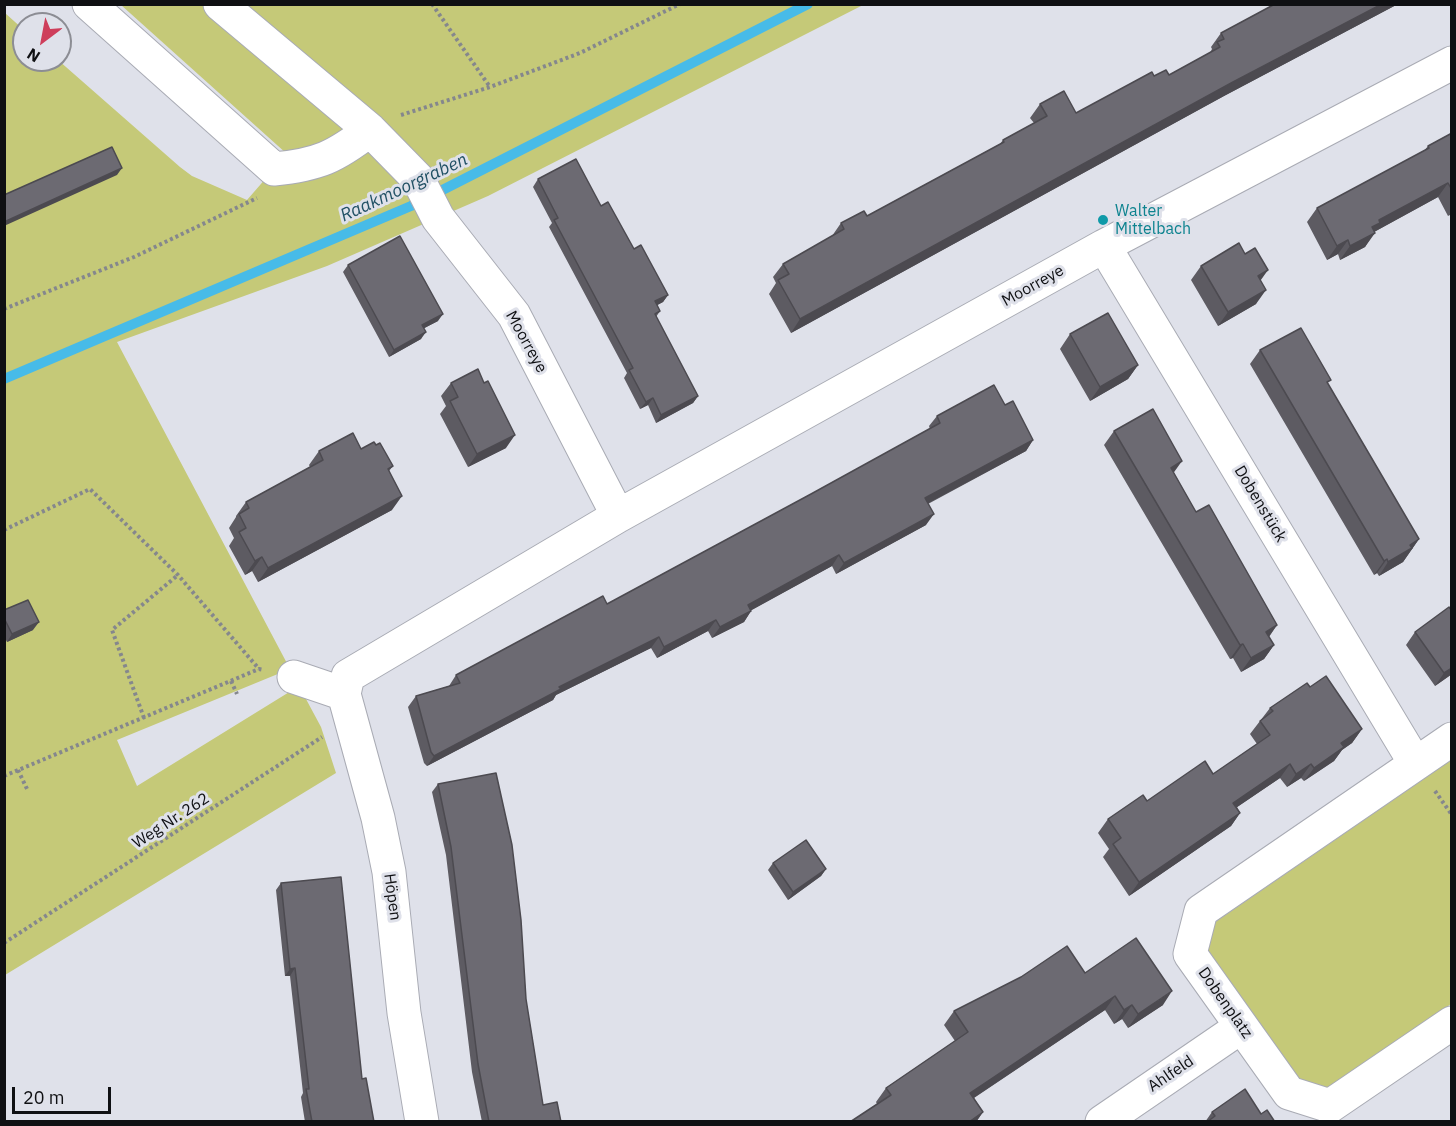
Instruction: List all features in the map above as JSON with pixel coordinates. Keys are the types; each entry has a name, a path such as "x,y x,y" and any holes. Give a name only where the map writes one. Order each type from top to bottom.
{"street":[{"path":"89,4 274,170 308,166 345,149 370,130"},
{"name":"Moorreye","path":"220,4 370,130 418,178 438,218 514,315 618,516"},
{"name":"Moorreye","path":"348,696 618,516 1104,246 1452,63"},
{"name":"Dobenstück","path":"1104,246 1415,763"},
{"path":"294,677 348,696"},
{"name":"Höpen","path":"348,696 389,872 404,1013 422,1122"},
{"name":"Dobenplatz","path":"1452,739 1201,911 1190,954 1289,1093 1330,1106 1452,1023"},
{"name":"Ahlfeld","path":"1102,1122 1241,1027"}],"path":[{"path":"432,4 490,87"},
{"path":"370,130 397,116 490,87 580,53 680,4"},
{"path":"4,309 135,257 261,197"},
{"path":"4,530 90,489 178,575 259,669 4,776"},
{"path":"144,718 112,630 178,575"},
{"path":"231,681 237,693"},
{"name":"Weg Nr. 262","path":"4,943 348,696"},
{"path":"18,771 27,789"}],"green space":[{"path":"121,5 863,5 488,196 327,266 117,342 290,669 117,740 137,786 299,686 321,727 336,773 5,975 5,13 12,19 12,72 72,72 192,176 247,200 287,154"},
{"path":"1451,760 1451,1004 1319,1095 1302,1091 1202,947 1205,929"}],"building":[{"path":"1275,4 1382,4 1233,82 800,319 778,280 789,274 783,264 844,229 841,223 864,211 867,216 1004,142 1003,140 1047,116 1040,104 1064,91 1076,113 1152,72 1154,76 1166,70 1169,75 1220,47 1217,42 1224,39 1221,33"},
{"path":"1452,133 1452,190 1448,183 1379,220 1380,223 1372,227 1375,233 1350,246 1348,240 1337,246 1317,208 1429,148 1428,146"},
{"path":"112,147 122,168 4,222 4,195"},
{"path":"576,159 601,206 608,202 634,249 641,245 668,295 655,301 660,311 655,314 698,396 661,415 653,398 646,402 629,370 633,368 554,220 558,218 538,179"},
{"path":"400,236 443,314 422,325 426,332 394,350 348,265"},
{"path":"1239,243 1245,254 1255,248 1268,270 1258,276 1266,290 1228,312 1201,266"},
{"path":"1108,313 1138,365 1100,387 1070,334"},
{"path":"1301,328 1331,380 1327,382 1419,539 1410,545 1412,548 1388,562 1387,559 1384,561 1260,350"},
{"path":"478,369 484,383 488,381 515,435 477,454 450,401 458,397 451,383"},
{"path":"994,385 1005,405 1013,401 1033,440 925,498 934,514 844,563 839,555 748,605 751,611 720,627 716,620 664,647 659,637 559,687 561,689 434,756 431,752 416,696 460,683 456,675 603,596 607,604 940,423 937,416"},
{"path":"1153,409 1182,461 1171,468 1196,512 1209,505 1277,625 1266,632 1274,645 1251,658 1243,644 1240,645 1114,431"},
{"path":"353,433 361,449 374,442 376,445 380,443 393,466 388,469 402,496 268,568 262,557 255,561 239,532 246,528 239,514 249,508 246,502 323,460 319,451"},
{"path":"28,600 39,622 12,634 4,618 4,610"},
{"path":"1449,607 1452,611 1452,668 1444,673 1415,632"},
{"path":"1326,676 1362,729 1341,743 1344,747 1314,768 1311,764 1296,774 1290,764 1233,803 1240,813 1139,882 1113,844 1121,838 1108,819 1143,795 1147,801 1205,761 1213,774 1270,735 1260,721 1273,711 1270,708 1307,683 1310,687"},
{"path":"496,773 512,845 521,920 526,999 543,1105 557,1102 561,1122 489,1122 478,1064 451,847 438,784"},
{"path":"806,840 826,869 793,892 773,863"},
{"path":"341,877 362,1079 366,1078 374,1122 312,1122 306,1089 309,1089 295,968 290,969 281,883"},
{"path":"1136,938 1172,991 1138,1014 1132,1005 1124,1010 1115,996 970,1093 983,1112 969,1122 850,1122 891,1095 886,1088 968,1032 954,1011 1021,977 1067,946 1085,973"},
{"path":"1245,1089 1261,1114 1267,1110 1275,1122 1207,1122 1215,1116 1212,1112"}],"waterway":[{"name":"Raakmoorgraben","path":"4,379 411,206 808,4"}],"place":[{"name":"Walter Mittelbach","path":"1103,220"}]}
